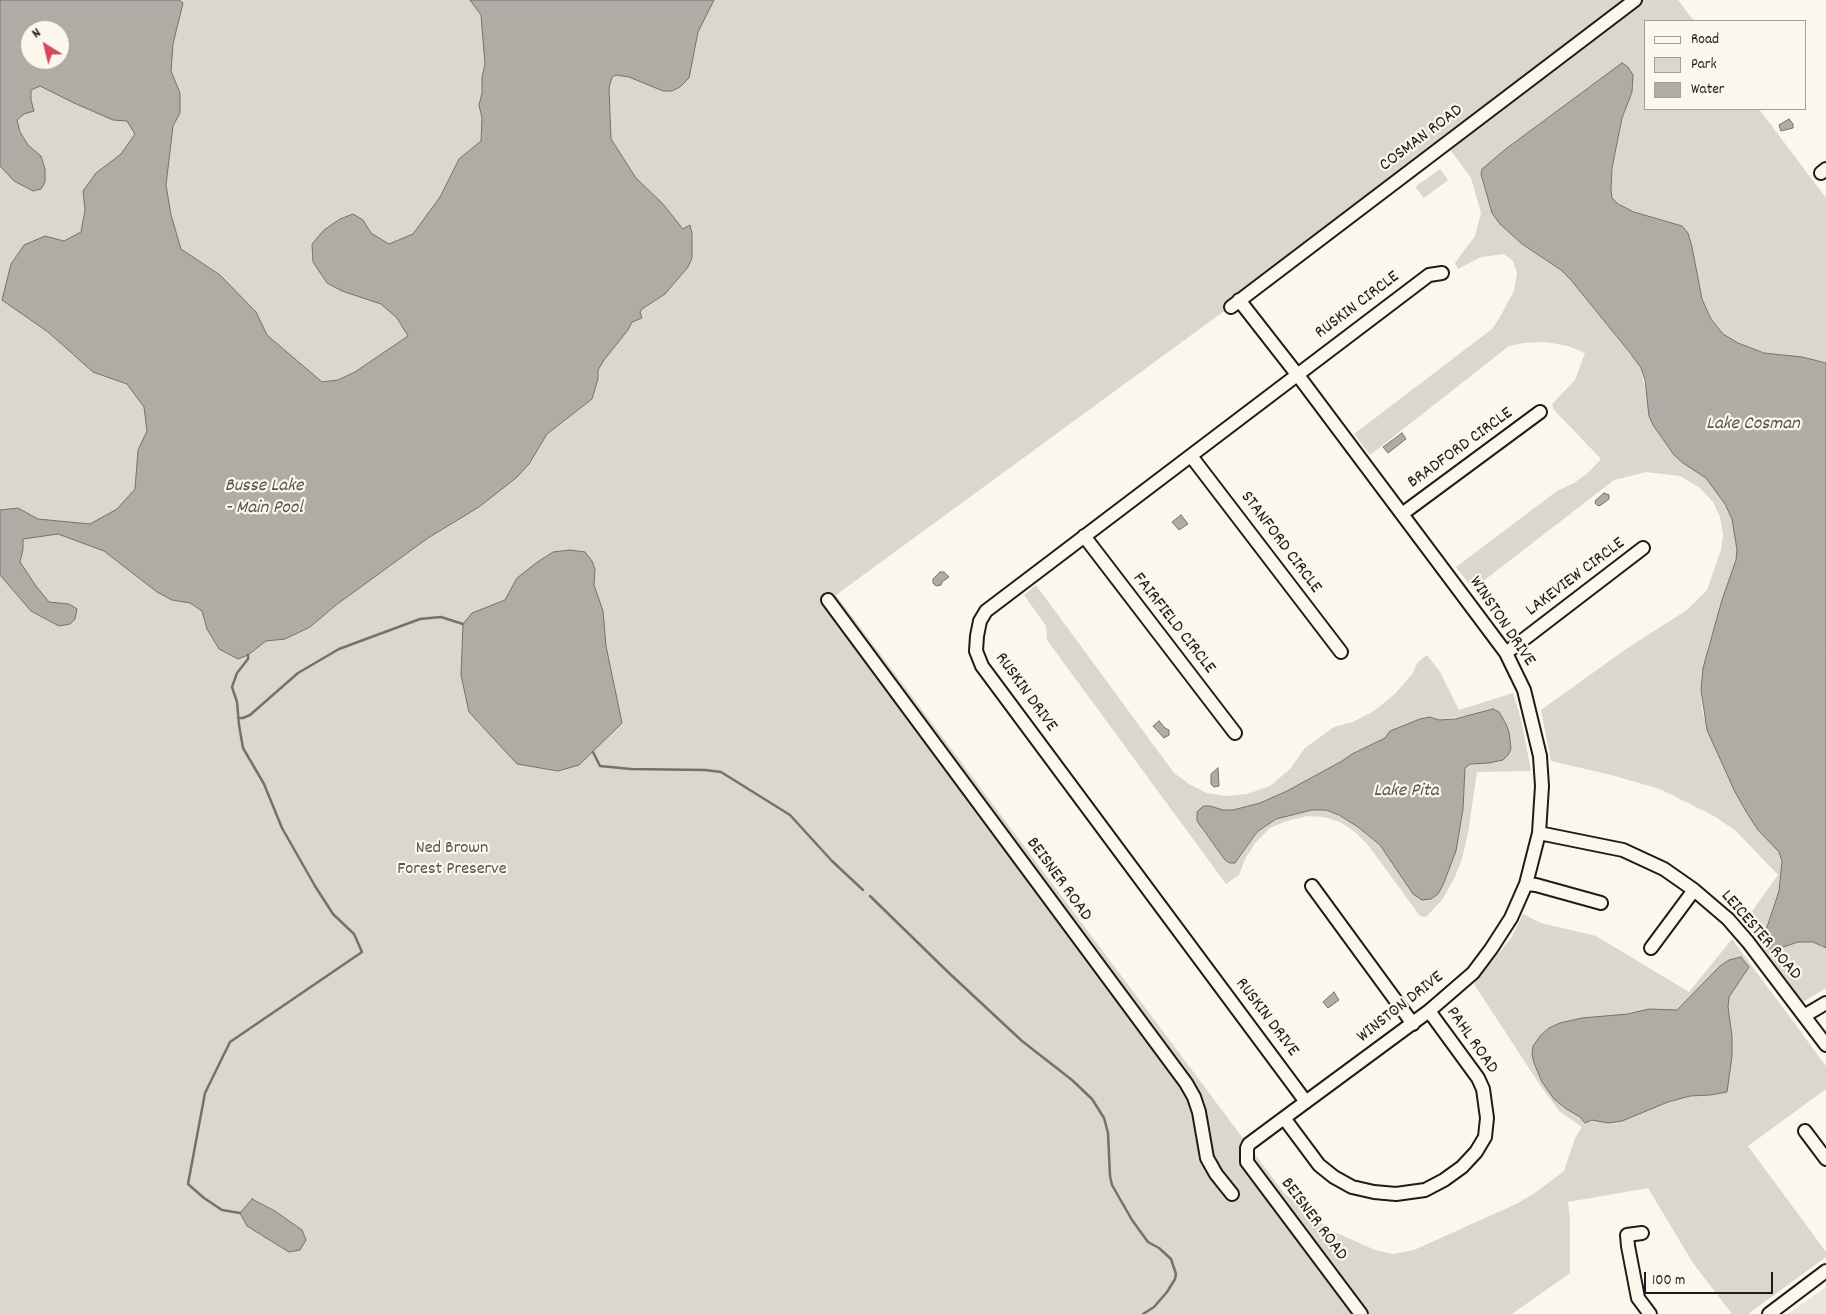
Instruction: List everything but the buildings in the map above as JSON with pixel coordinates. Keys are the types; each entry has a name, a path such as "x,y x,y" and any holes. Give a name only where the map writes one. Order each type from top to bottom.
{"street":[{"name":"COSMAN ROAD","path":"1235,303 1635,0"},
{"name":"RUSKIN CIRCLE","path":"1297,374 1429,275 1442,273"},
{"name":"WINSTON DRIVE","path":"1235,303 1297,374 1506,653 1524,690 1540,756 1542,786 1539,833 1526,884 1511,918 1473,973 1413,1024 1249,1144"},
{"name":"RUSKIN DRIVE","path":"1297,374 986,612 980,622 976,651 982,666 1306,1102"},
{"name":"BRADFORD CIRCLE","path":"1402,514 1540,412"},
{"name":"STANFORD CIRCLE","path":"1191,456 1341,652"},
{"name":"FAIRFIELD CIRCLE","path":"1084,536 1236,732"},
{"name":"LAKEVIEW CIRCLE","path":"1506,653 1643,548"},
{"name":"BEISNER ROAD","path":"828,600 1186,1083 1194,1097 1199,1112 1207,1158 1216,1174 1232,1194"},
{"name":"LEICESTER ROAD","path":"1539,833 1623,850 1664,869 1694,890 1728,919 1826,1045"},
{"path":"1526,884 1601,903"},
{"path":"1312,886 1413,1024"},
{"path":"1651,948 1694,890"},
{"path":"1804,1016 1826,1003"},
{"name":"PAHL ROAD","path":"1284,1118 1319,1165 1334,1177 1352,1187 1396,1194 1425,1190 1444,1180 1462,1167 1476,1152 1484,1137 1487,1118 1483,1089 1478,1078 1429,1011"},
{"path":"1805,1131 1826,1159"},
{"name":"BEISNER ROAD","path":"1249,1144 1246,1154 1247,1162 1361,1314"},
{"path":"1642,1233 1628,1235 1628,1246 1638,1298 1650,1314"},
{"path":"1769,1314 1826,1271"}],"shaded area":[{"path":"1826,1287 1826,1314 1788,1314"}],"green space":[{"name":"Ned Brown Forest Preserve","path":"0,0 1622,0 1225,302 1227,309 836,595 1284,1193 1330,1230 1375,1250 1393,1254 1414,1250 1516,1204 1535,1193 1564,1171 1575,1138 1582,1127 1559,1111 1474,984 1511,938 1523,914 1541,923 1596,936 1689,992 1732,939 1826,1066 1826,1089 1748,1146 1826,1252 1826,1257 1748,1314 1732,1314 1693,1263 1648,1188 1568,1202 1570,1273 1512,1314 0,1314"},
{"path":"1635,0 1678,0 1693,20 1644,20 1644,110 1760,110 1826,198 1826,363 1764,353 1738,343 1723,334 1711,319 1702,299 1688,233 1682,226 1634,212 1618,204 1612,198 1612,168 1622,118 1632,92 1623,63 1507,148 1482,169 1481,174 1492,213 1522,244 1561,270 1571,280 1631,354 1641,369 1647,398 1716,490 1732,518 1737,550 1736,560 1708,647 1701,690 1702,708 1707,730 1747,813 1758,830 1779,852 1782,861 1779,891 1763,939 1772,951 1798,942 1813,942 1826,949 1826,988 1801,1003 1745,921 1778,875 1736,831 1714,816 1660,789 1551,761 1541,710 1626,649 1687,610 1707,590 1721,550 1723,535 1720,517 1713,502 1700,488 1680,476 1646,472 1614,480 1473,589 1456,567 1557,491 1574,483 1589,472 1601,459 1554,410 1552,404 1575,380 1585,353 1568,346 1546,342 1509,346 1370,455 1354,434 1492,329 1514,291 1517,273 1513,261 1504,254 1481,257 1458,269 1455,263 1475,236 1481,213 1471,178 1446,144"},
{"path":"1440,169 1448,180 1424,198 1415,187"},
{"path":"1036,585 1174,773 1189,784 1207,793 1225,796 1247,794 1270,786 1291,768 1305,748 1334,727 1353,722 1374,711 1396,693 1412,674 1418,662 1427,655 1440,672 1459,710 1513,693 1521,719 1531,771 1477,772 1462,859 1454,879 1442,900 1426,917 1420,916 1368,845 1355,832 1340,822 1324,817 1307,816 1270,828 1256,842 1245,859 1239,875 1226,884 1047,640 1046,626 1024,595","holes":["1473,715 1503,760 1470,764 1465,768 1461,824 1443,885 1413,894 1380,845 1358,827 1339,815 1326,810 1312,810 1276,819 1257,832 1236,862 1230,863 1225,860 1201,828 1210,806 1223,810 1233,810 1260,803 1287,791 1352,754 1385,738 1391,731 1430,717 1439,720"]}],"water":[{"name":"Busse Lake - Main Pool","path":"0,0 179,0 183,3 173,44 171,71 180,93 180,113 173,126 166,185 171,215 181,249 220,275 256,312 267,335 322,382 338,380 355,372 408,336 397,318 381,304 342,291 327,283 313,262 312,244 324,230 340,219 353,214 363,220 371,233 389,244 413,234 440,197 459,159 481,141 482,118 479,105 485,64 481,15 470,0 714,0 698,32 689,78 680,87 672,91 663,91 629,77 616,75 612,77 609,88 611,139 636,178 663,204 683,229 690,225 692,258 688,267 665,294 642,309 640,312 642,318 632,322 598,370 598,379 592,399 547,434 529,464 516,478 479,507 428,538 336,605 310,627 285,639 266,641 248,655 238,659 219,649 207,629 202,611 190,603 172,600 157,592 104,551 58,534 23,539 20,562 49,602 69,604 77,609 75,619 70,624 59,626 31,611 0,575 0,510 18,508 38,519 90,524 117,509 135,489 138,450 147,431 144,407 127,384 93,372 48,332 2,300 11,264 24,245 45,236 64,241 81,232 85,210 83,191 96,173 121,154 135,134 127,121 113,120 40,86 31,90 34,111 24,114 17,120 20,132 28,145 41,156 45,169 45,182 41,189 33,191 14,181 0,166"},
{"name":"Lake Cosman","path":"1622,63 1628,67 1633,75 1632,92 1622,118 1612,168 1612,198 1618,204 1634,212 1682,226 1688,233 1702,299 1711,319 1723,334 1738,343 1764,353 1802,357 1826,363 1826,948 1813,942 1798,942 1772,951 1763,939 1779,891 1782,861 1779,852 1758,830 1747,813 1735,792 1707,730 1701,690 1703,668 1722,600 1736,560 1737,550 1732,519 1725,504 1706,478 1674,455 1653,425 1649,416 1645,380 1641,368 1631,354 1561,270 1522,244 1500,224 1492,213 1481,174 1482,169 1507,148"},
{"path":"1789,119 1793,124 1793,128 1781,131 1779,125"},
{"path":"1402,433 1406,439 1388,453 1383,447"},
{"path":"1604,493 1609,495 1609,499 1598,506 1595,503 1596,500"},
{"path":"1181,515 1188,524 1179,530 1172,522"},
{"path":"570,550 585,552 595,569 594,585 603,611 606,646 622,723 579,765 558,771 517,764 469,712 461,675 463,624 472,613 505,600 517,578 536,563 553,552"},
{"path":"940,572 944,572 949,577 941,585 936,586 933,583 933,579"},
{"name":"Lake Pita","path":"1493,709 1499,712 1506,724 1511,749 1503,760 1470,764 1465,768 1463,809 1456,851 1443,885 1438,894 1431,899 1422,900 1413,894 1380,845 1358,827 1339,815 1326,810 1312,810 1276,819 1257,832 1235,863 1225,860 1197,821 1197,812 1203,806 1233,810 1260,803 1287,791 1352,754 1385,738 1390,731 1420,719 1430,717 1439,720 1455,719"},
{"path":"1159,721 1169,730 1169,735 1164,738 1153,726"},
{"path":"1218,768 1219,786 1214,787 1211,784 1211,774"},
{"path":"1741,957 1749,967 1729,997 1728,1007 1732,1036 1732,1056 1727,1092 1690,1096 1668,1102 1622,1121 1608,1123 1592,1120 1585,1123 1580,1117 1554,1099 1542,1082 1534,1063 1533,1046 1549,1028 1560,1023 1582,1018 1628,1014 1649,1009 1677,1010 1720,966 1729,960"},
{"path":"1334,992 1339,1000 1328,1008 1323,1002"},
{"path":"252,1199 275,1211 302,1230 306,1240 300,1250 289,1252 247,1226 240,1213"}],"waterway":[{"path":"238,718 250,715 298,673 339,649 420,619 441,617 463,624"},
{"path":"240,1213 222,1210 188,1184 205,1093 230,1042 362,952 354,934 333,914 315,886 282,828 264,784 243,748 237,702 232,687 237,673 248,659 248,655"},
{"path":"593,752 600,766 721,772 790,815 832,861 863,890"},
{"path":"870,896 1022,1041 1072,1080 1092,1099 1104,1118 1108,1133 1112,1185 1132,1220 1148,1242 1159,1248 1171,1259 1176,1274 1167,1292 1154,1307 1143,1314"}]}
